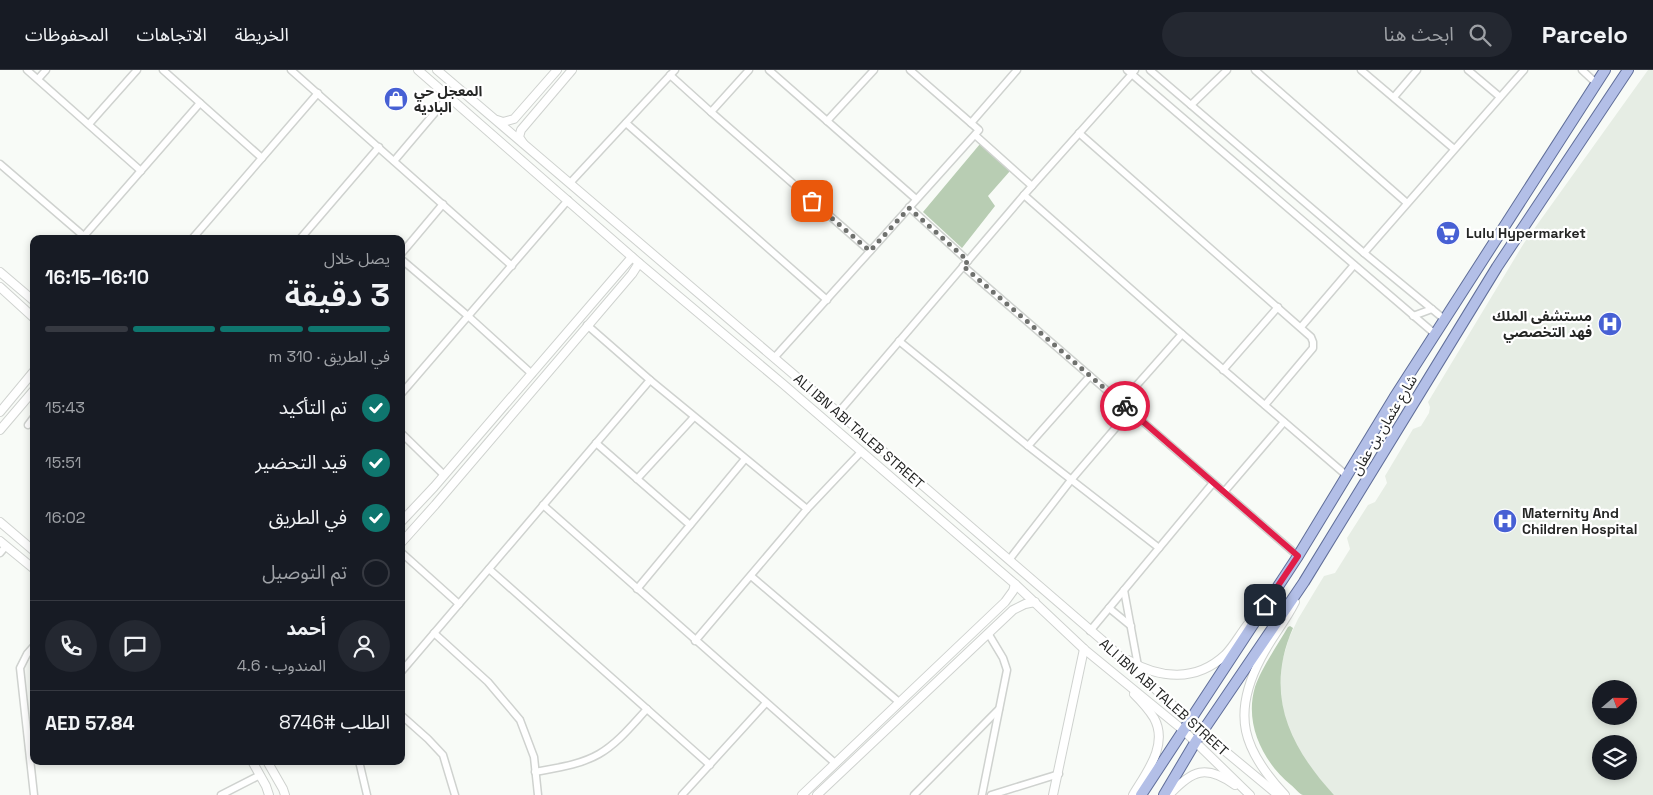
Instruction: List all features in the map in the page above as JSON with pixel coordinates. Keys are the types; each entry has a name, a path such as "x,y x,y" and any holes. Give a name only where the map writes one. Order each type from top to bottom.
{"main road":[{"name":"شارع عثمان بن عفان","path":"1141,795 1298,556 1444,319 1604,70"},
{"name":"شارع عثمان بن عفان","path":"1164,795 1199,737 1304,582 1497,267 1628,70"}],"street":[{"path":"27,70 141,171"},
{"path":"38,79 46,70"},
{"path":"89,124 137,70"},
{"path":"163,70 262,158"},
{"path":"291,70 512,266"},
{"name":"ALI IBN ABI TALEB STREET","path":"418,70 632,257 1015,584 1084,649 1118,676"},
{"name":"ALI IBN ABI TALEB STREET","path":"437,70 1115,652 1199,737 1278,795"},
{"path":"495,120 503,122 514,119 556,70"},
{"path":"524,145 519,137 522,130 572,70"},
{"path":"711,112 749,70"},
{"path":"769,70 916,199"},
{"path":"827,121 874,70"},
{"path":"774,358 978,130 910,70"},
{"path":"1150,70 1444,319"},
{"path":"1191,105 1228,70"},
{"path":"1255,70 1407,203"},
{"path":"1361,70 1453,148"},
{"path":"1394,97 1417,70"},
{"path":"1468,70 1500,97"},
{"path":"1364,253 1453,148 1524,70"},
{"path":"1582,70 1596,83"},
{"path":"971,124 1014,71"},
{"path":"838,413 1131,71 1435,334"},
{"path":"570,183 672,73 711,112 870,251"},
{"path":"195,235 318,93"},
{"path":"394,161 449,96"},
{"path":"88,235 200,103"},
{"path":"626,123 827,300"},
{"path":"1079,133 1311,337 1313,348 1265,405"},
{"path":"975,135 1032,186"},
{"path":"303,235 379,147"},
{"path":"0,164 83,235"},
{"path":"1024,195 1346,476"},
{"path":"405,389 568,200"},
{"path":"405,249 443,204"},
{"path":"909,208 965,264 1090,376 1298,556 1268,600 1226,654 1215,663 1198,672 1180,675 1163,674 1143,669 1115,652"},
{"path":"405,518 632,257"},
{"path":"405,262 532,374"},
{"path":"405,539 639,263"},
{"path":"1301,327 1354,265"},
{"path":"0,272 30,298"},
{"path":"0,287 30,314"},
{"path":"1224,370 1278,307"},
{"path":"1413,316 1432,309"},
{"path":"587,325 650,380 807,510"},
{"path":"1121,403 1182,334"},
{"path":"899,341 1028,446 1159,548"},
{"path":"0,412 30,376"},
{"path":"1028,446 1090,376"},
{"path":"405,667 650,380"},
{"path":"0,430 30,395"},
{"path":"1009,560 1072,480 1130,411"},
{"path":"637,479 694,416"},
{"path":"1224,492 1284,422"},
{"path":"405,437 444,475"},
{"path":"596,443 690,524"},
{"path":"695,640 807,510 861,452"},
{"path":"637,589 745,459"},
{"path":"1090,631 1213,482"},
{"path":"543,505 765,704 835,764"},
{"path":"0,522 30,547"},
{"path":"0,553 3,543 30,567"},
{"path":"405,556 459,604"},
{"path":"489,569 710,764"},
{"path":"751,576 899,702"},
{"path":"1285,795 1269,778 1253,754 1244,729 1244,704 1249,683 1262,656 1287,618 1304,582"},
{"path":"802,795 1005,602 1014,591 1015,584"},
{"path":"1124,590 1138,666"},
{"path":"1005,602 1012,604 1013,610"},
{"path":"817,795 1013,610 1025,604 1035,602"},
{"path":"1109,608 1131,626"},
{"path":"434,633 488,682 520,720 534,757 538,795"},
{"path":"982,795 1007,670 1003,658 988,633"},
{"path":"1053,795 1084,649"},
{"path":"30,651 20,668 30,759"},
{"path":"1118,676 1186,725"},
{"path":"1118,676 1155,720 1158,736 1156,755 1133,795"},
{"path":"682,795 765,704"},
{"path":"914,795 1000,708"},
{"path":"536,772 566,767 598,755 616,742 647,709"},
{"path":"405,719 428,739 442,755 455,795"},
{"path":"1199,737 1249,795"},
{"path":"31,765 34,795"},
{"path":"254,765 269,795"},
{"path":"269,765 285,795"},
{"path":"361,765 367,795"},
{"path":"1169,795 1186,779 1194,774 1207,771 1230,781 1249,795"},
{"path":"991,795 1058,774"},
{"path":"220,795 260,775"}],"shaded area":[{"name":"Maternity And Children Hospital","path":"1648,70 1653,70 1653,795 1334,795 1320,780 1301,754 1290,734 1283,712 1280,688 1281,665 1289,638 1298,619 1324,576 1335,573 1350,549 1347,538 1368,505 1375,502 1387,483 1385,476 1413,429 1421,426 1429,413 1430,407 1428,402 1524,243"}],"green space":[{"path":"980,144 1010,171 988,196 995,206 962,248 923,212"},
{"path":"1290,626 1293,628 1285,652 1281,675 1281,697 1286,718 1305,758 1334,795 1303,795 1298,792 1281,776 1264,754 1254,728 1252,701 1255,687 1261,672"}],"way so far":[{"path":"812,201 870,251 909,208 968,261 963,266 1125,406"}],"place":[{"name":"المعجل حي الباديه","path":"396,99"},
{"name":"Lulu Hypermarket","path":"1448,233"},
{"name":"مستشفى الملك فهد التخصصي","path":"1610,324"},
{"name":"Maternity And Children Hospital","path":"1505,521"}],"route":[{"path":"1125,406 1298,556 1265,605"}]}
